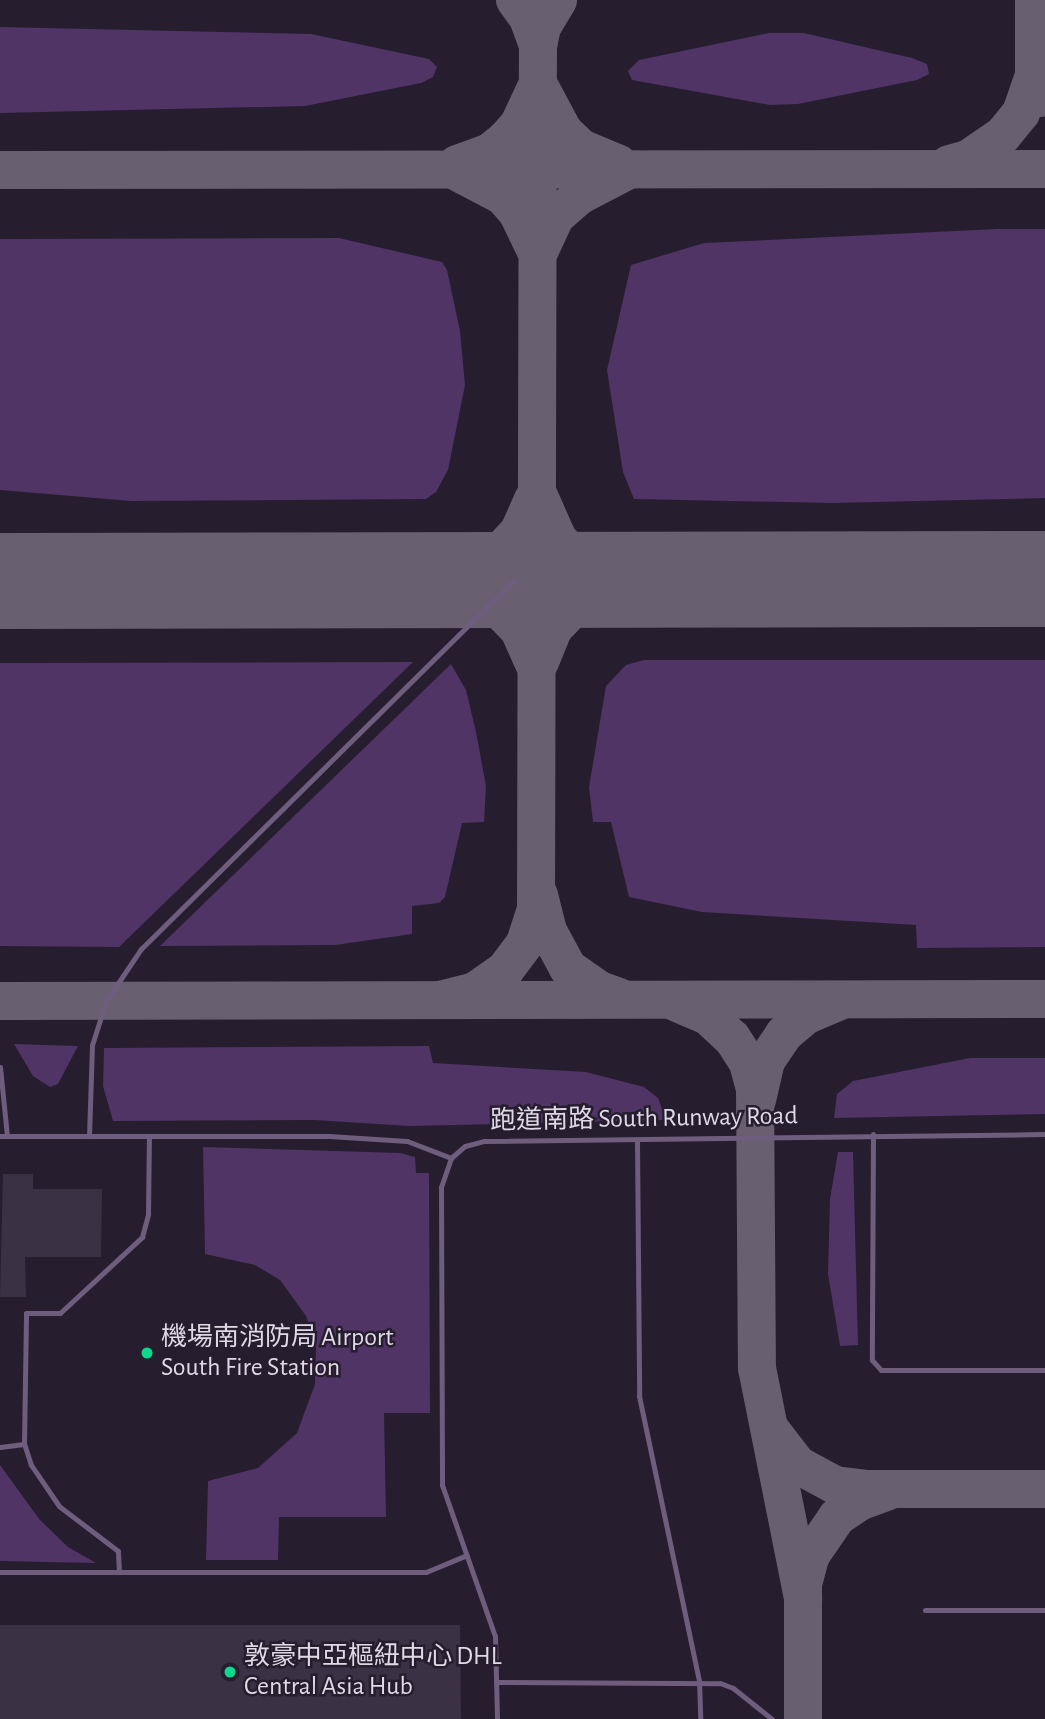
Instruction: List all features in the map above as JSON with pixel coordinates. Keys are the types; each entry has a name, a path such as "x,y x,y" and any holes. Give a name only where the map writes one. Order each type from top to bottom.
{"lane":[{"path":"89,1136 92,1045 106,1001 141,949 514,580"},
{"path":"0,1067 4,1136 302,1135 407,1141 451,1158 441,1187 442,1485 495,1636 497,1719"},
{"name":"跑道南路 South Runway Road","path":"451,1158 466,1146 484,1141 637,1142 873,1135 1045,1134"},
{"path":"873,1135 869,1346 881,1370 1045,1370"},
{"path":"119,1572 118,1551 59,1506 40,1483 24,1444 26,1313 60,1313 142,1237 148,1214 149,1136"},
{"path":"637,1142 639,1396 699,1681 700,1719"},
{"path":"0,1447 24,1444"},
{"path":"0,1572 426,1572 467,1555"},
{"path":"925,1610 1045,1610"},
{"path":"496,1682 699,1681 733,1688 772,1719"}],"shaded area":[{"path":"0,27 311,34 429,59 437,67 433,77 421,83 305,106 0,113"},
{"path":"769,33 804,33 912,58 927,64 929,74 917,80 798,104 770,105 632,80 628,71 639,60"},
{"path":"1045,229 1045,498 832,503 634,499 623,472 607,370 631,265 704,243"},
{"path":"339,238 442,262 447,270 460,331 465,385 448,470 436,492 426,499 131,501 0,490 0,239"},
{"path":"644,660 1045,660 1045,947 917,948 916,925 702,912 629,897 611,822 593,822 589,787 606,686 626,665"},
{"path":"413,662 119,947 0,946 0,663"},
{"path":"451,664 466,690 476,732 486,786 484,822 462,823 445,897 439,903 412,906 412,934 335,945 160,946"},
{"path":"14,1044 78,1046 58,1084 50,1087 33,1076"},
{"path":"429,1046 433,1063 586,1072 644,1087 658,1098 666,1120 409,1126 314,1120 113,1121 103,1086 104,1048"},
{"path":"970,1058 1045,1058 1045,1114 834,1118 837,1094 853,1081"},
{"path":"203,1147 400,1153 415,1157 416,1173 429,1173 430,1413 384,1413 386,1517 279,1517 278,1560 206,1560 208,1481 258,1468 297,1433 315,1384 316,1347 306,1316 280,1280 255,1265 205,1254"},
{"path":"838,1152 853,1152 858,1345 840,1346 828,1274 830,1199"},
{"path":"0,1465 40,1520 68,1547 96,1563 0,1561"}],"building":[{"path":"3,1174 33,1174 33,1189 102,1189 101,1257 25,1257 26,1297 0,1297"},
{"name":"敦豪中亞樞紐中心 DHL Central Asia Hub","path":"0,1625 460,1625 461,1719 0,1719"}],"taxiway":[{"path":"515,0 528,18 538,46"},
{"path":"440,1000 475,991 505,970 525,943 536,910 538,46 542,27 558,0"},
{"path":"1034,0 1034,75 1041,98"},
{"path":"949,164 968,159 1003,135 1021,113 1034,75"},
{"path":"457,164 490,152 506,139 519,124 535,89"},
{"path":"541,89 564,132 581,148 619,164"},
{"path":"0,170 1045,169"},
{"path":"457,172 503,196 517,212 535,249"},
{"path":"539,252 555,217 579,196 625,172"},
{"path":"539,496 558,539 573,555 622,579 647,580"},
{"path":"431,580 454,577 494,558 519,531 533,499"},
{"path":"0,565 95,581"},
{"path":"424,580 457,586 493,603 519,630 533,662"},
{"path":"540,662 553,629 572,609 604,590 641,581"},
{"path":"539,895 548,931 568,968 600,990 619,997"},
{"path":"0,1001 1045,999"},
{"path":"757,1100 766,1061 784,1034 807,1015 838,1002"},
{"path":"677,1003 708,1016 732,1038 748,1063 755,1090 757,1368 803,1599"},
{"path":"770,1429 798,1465 835,1485 866,1489 1045,1489"},
{"path":"803,1719 803,1584 811,1555 837,1517 859,1502 887,1492"}],"runway":[{"path":"0,581 1045,579"}],"place":[{"name":"機場南消防局 Airport South Fire Station","path":"147,1353"},
{"name":"敦豪中亞樞紐中心 DHL Central Asia Hub","path":"230,1672"}]}
